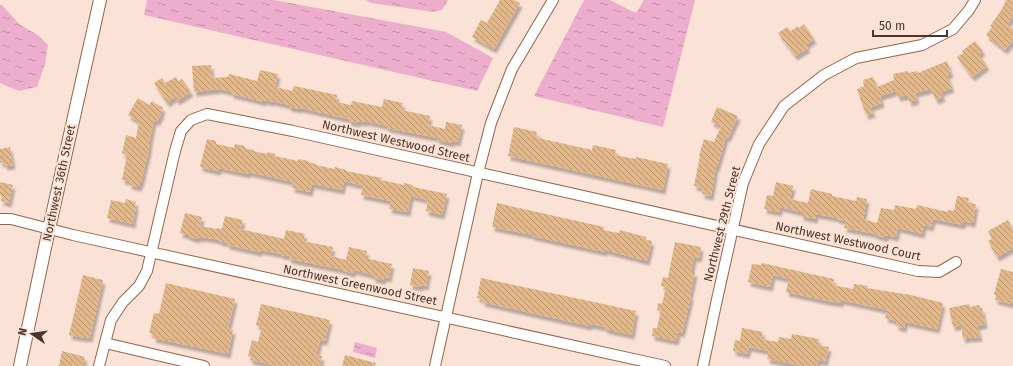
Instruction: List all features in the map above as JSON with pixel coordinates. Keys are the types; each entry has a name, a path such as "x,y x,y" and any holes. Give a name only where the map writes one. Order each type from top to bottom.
{"main road":[{"name":"Northwest 36th Street","path":"20,366 100,0"}],"street":[{"path":"435,366 478,173 491,123 512,69 553,0"},
{"name":"Northwest 29th Street","path":"703,366 743,183 759,144 784,106 824,75 856,58 922,45 953,29 969,10 975,0"},
{"name":"Northwest Westwood Street","path":"100,366 104,343 111,320 123,302 139,286 147,271 174,151 180,131 191,120 207,114 293,131 733,229"},
{"name":"Northwest Greenwood Street","path":"0,219 11,219 49,229 665,366"},
{"name":"Northwest Westwood Court","path":"733,229 918,271 939,272 956,262"},
{"path":"104,343 204,366"}],"water":[{"path":"147,0 274,0 446,32 493,58 477,91 144,15"},
{"path":"366,0 448,0 442,10 433,12 371,3"},
{"path":"584,0 610,0 636,13 644,0 695,0 663,127 534,96"},
{"path":"0,5 2,5 19,24 39,36 48,45 45,64 37,87 19,91 0,83"},
{"path":"355,342 377,348 375,358 353,352"}],"building":[{"path":"500,0 514,0 520,3 494,49 472,37 481,20 487,23"},
{"path":"1006,0 1013,0 1013,16 1007,25 1013,29 1013,40 1005,50 986,35 992,27 990,26 1002,9"},
{"path":"804,24 814,39 806,45 808,48 795,56 778,33 787,27 791,31"},
{"path":"975,41 983,51 979,54 987,66 972,77 957,57"},
{"path":"947,61 951,73 947,75 952,88 941,92 943,97 936,100 931,89 915,93 917,100 909,102 908,95 898,97 896,91 880,96 882,103 871,107 873,113 866,115 857,89 864,86 863,80 873,77 877,87 894,80 893,74 908,71 908,73 917,71 918,73"},
{"path":"211,65 212,78 228,77 229,74 257,81 260,70 278,74 275,87 292,91 294,86 337,95 336,102 351,105 352,101 382,107 384,99 403,103 401,110 430,116 428,125 445,129 446,122 462,125 458,142 452,141 452,143 437,140 438,138 387,128 387,126 366,121 358,121 358,123 348,121 348,119 305,109 289,107 289,105 272,101 263,100 263,102 231,94 232,92 220,89 194,92 192,66"},
{"path":"176,77 178,81 182,79 191,92 177,101 175,97 167,103 154,83 162,78 165,83"},
{"path":"138,98 149,105 152,101 163,108 157,122 154,120 149,150 139,187 129,185 130,181 122,180 127,155 122,153 126,135 136,138 139,122 128,115"},
{"path":"717,107 738,116 728,138 726,137 716,167 711,196 702,194 703,188 694,186 699,156 704,139 714,142 721,126 711,122"},
{"path":"514,127 537,132 536,137 547,140 592,150 593,145 616,150 615,155 635,159 636,157 668,164 663,190 508,156"},
{"path":"207,139 216,141 216,144 234,148 235,144 245,146 245,148 253,151 267,154 268,152 275,154 275,156 298,161 298,159 308,161 316,165 334,169 335,167 346,171 382,178 381,180 404,185 404,183 413,185 413,187 447,194 442,215 426,211 428,200 411,196 408,212 389,209 391,201 361,195 363,186 344,181 342,190 312,184 310,192 292,188 293,182 248,172 248,174 219,168 218,171 200,167"},
{"path":"10,147 13,165 5,166 4,162 0,163 0,149"},
{"path":"0,182 13,185 9,203 1,201 2,196 0,195"},
{"path":"776,182 793,186 790,199 808,203 811,189 832,194 832,196 856,201 857,197 867,199 863,219 877,223 881,208 894,210 895,205 916,209 917,205 948,212 948,210 954,211 957,196 969,198 968,203 976,204 973,223 963,221 963,225 933,219 931,227 924,225 922,234 898,228 896,237 886,235 886,238 875,235 876,234 844,228 846,221 837,218 816,214 815,219 801,216 801,212 780,207 779,212 764,209 767,195 773,196"},
{"path":"126,199 136,202 133,224 107,218 111,200 125,203"},
{"path":"497,203 604,227 603,230 619,233 620,230 646,237 646,240 652,241 647,261 605,250 605,252 492,227"},
{"path":"185,213 202,217 200,226 217,229 222,229 225,216 243,220 240,229 284,239 286,230 305,234 303,241 333,247 331,256 346,260 349,247 367,251 365,258 392,264 389,278 384,277 383,280 373,278 373,275 354,270 353,273 343,271 344,270 289,259 289,256 281,254 260,250 259,252 227,245 228,243 219,240 202,237 198,237 197,239 190,237 180,233"},
{"path":"1008,220 1013,230 1013,248 997,257 988,241 992,239 988,231"},
{"path":"675,242 701,247 699,258 694,257 691,272 695,272 691,297 682,333 678,332 676,341 652,336 653,328 657,328 661,311 657,310 658,303 662,304 666,287 661,286 663,277 668,278"},
{"path":"762,263 834,279 833,285 853,289 854,284 868,286 867,288 911,295 943,303 937,329 905,322 904,328 896,326 897,321 885,318 887,310 841,300 841,303 827,301 786,292 789,279 773,275 770,287 748,282 752,264 761,265"},
{"path":"413,268 429,271 426,286 420,285 420,287 410,285"},
{"path":"1001,269 1013,272 1012,304 995,300 996,295 994,294"},
{"path":"83,275 103,280 90,338 69,335"},
{"path":"481,278 636,311 632,335 605,329 605,327 590,324 589,326 482,302 483,299 477,298"},
{"path":"166,283 235,299 228,329 233,330 228,354 153,338 154,334 149,333 154,313 159,314"},
{"path":"261,304 330,320 325,341 320,340 316,355 322,356 320,366 277,366 250,360 251,357 248,356 252,340 258,342 262,327 256,325"},
{"path":"969,304 970,307 979,305 980,308 982,308 985,324 977,326 980,337 963,339 961,325 953,327 949,308"},
{"path":"742,328 763,332 761,339 778,342 779,337 791,339 792,334 819,339 818,345 829,347 825,362 818,360 817,366 803,366 767,359 769,351 749,347 747,354 733,351 735,340 740,341"},
{"path":"62,351 85,357 83,366 59,366"},
{"path":"345,355 376,363 375,366 342,366"}]}
